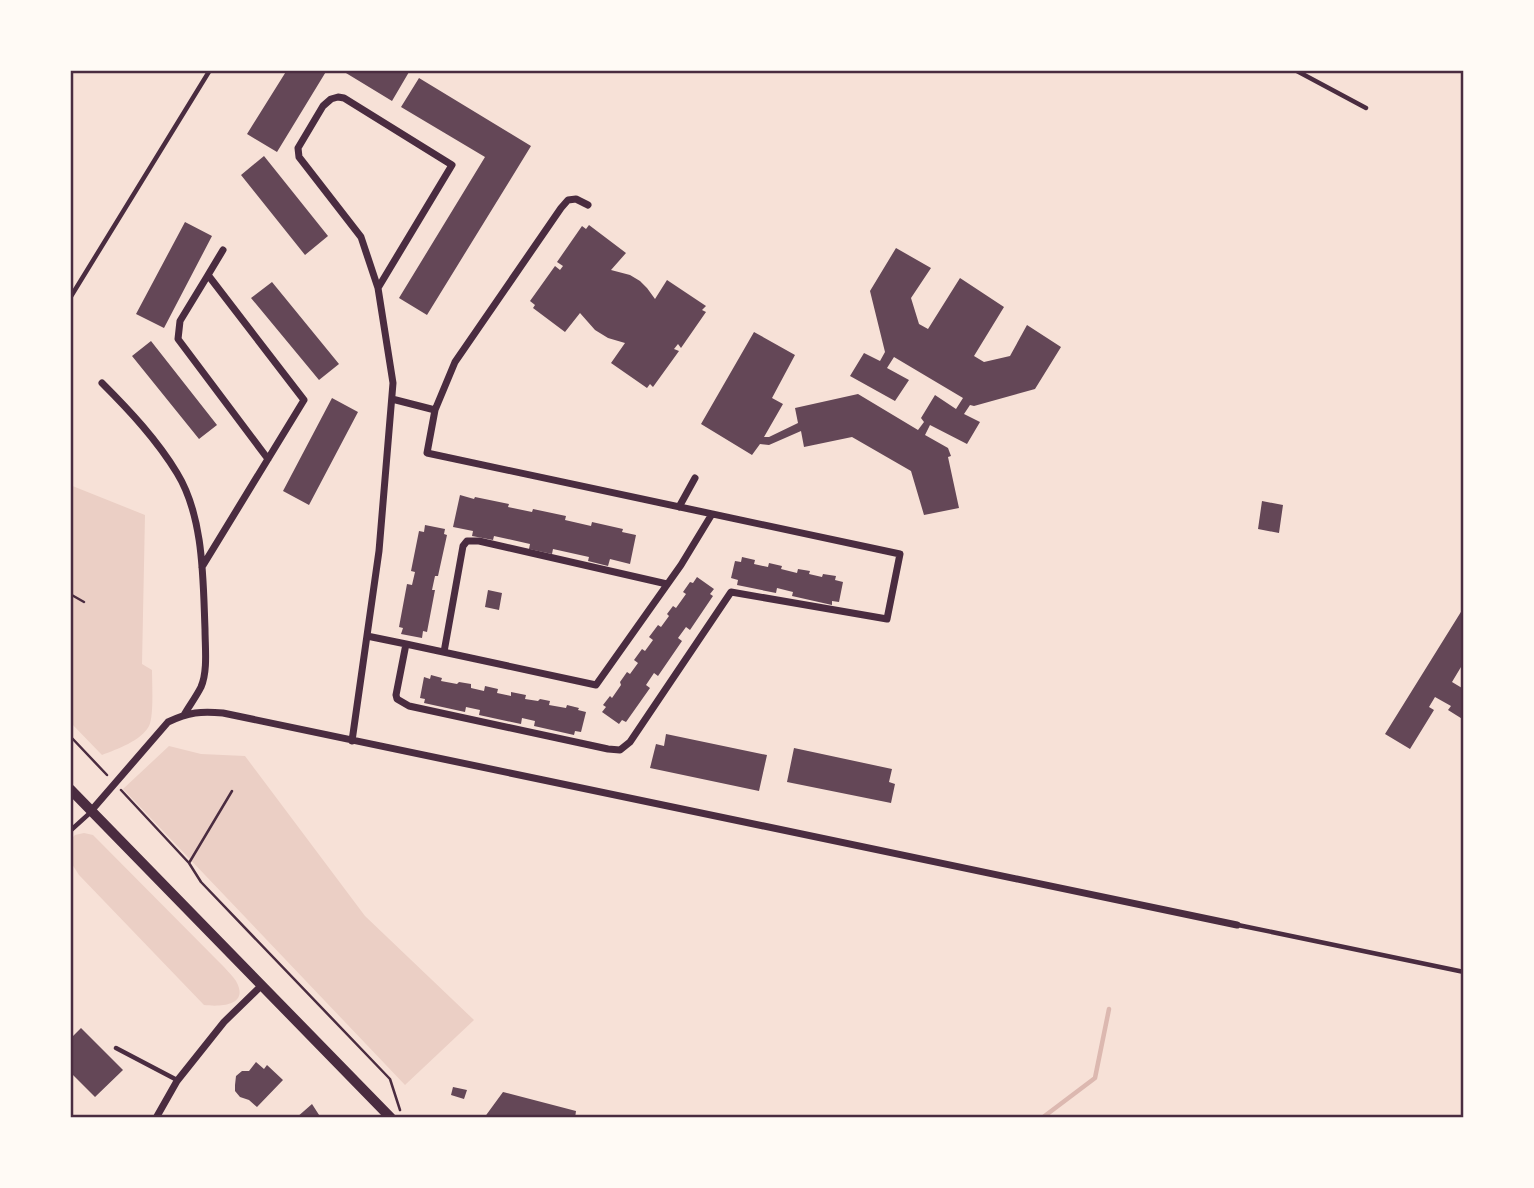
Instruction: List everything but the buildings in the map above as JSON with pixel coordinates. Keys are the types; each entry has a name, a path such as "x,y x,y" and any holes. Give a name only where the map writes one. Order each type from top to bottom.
{"main road":[{"path":"70,789 262,985 396,1116"}],"street":[{"path":"352,741 379,551 393,383 378,288 360,237 299,157 298,148 323,106 338,97 344,98 452,165 378,288"},
{"path":"407,644 396,695 397,699 409,706 595,747 620,750 630,742 731,592 887,619 900,554 428,453 435,410 455,362 561,208 568,200 576,199 587,205"},
{"path":"223,250 180,321 178,339 268,459"},
{"path":"202,567 303,400 208,275"},
{"path":"102,383 145,429 178,474 196,524 202,567 205,664 201,686 184,715"},
{"path":"392,399 435,410"},
{"path":"678,507 695,478"},
{"path":"367,636 596,685 712,514"},
{"path":"444,652 463,546 467,541 480,541 667,584"},
{"path":"91,811 168,722 201,711 223,713 1237,925"},
{"path":"157,1118 177,1081 224,1022 262,985"}],"lane":[{"path":"70,298 210,70"},
{"path":"1295,70 1366,108"},
{"path":"70,831 91,811"},
{"path":"1237,925 1464,972"},
{"path":"116,1048 177,1081"}],"path":[{"path":"70,594 84,602"},
{"path":"70,736 189,863 201,882 390,1079 396,1116"},
{"path":"189,863 232,791"}],"shaded area":[{"path":"70,485 145,515 142,664 152,670 151,722 135,740 102,755 70,722"},
{"path":"169,746 201,754 245,756 365,916 474,1020 405,1085 123,789"},
{"path":"75,835 93,835 232,976 239,989 236,1000 225,1005 204,1005 79,875 70,861 70,840"}],"waterway":[{"path":"1042,1118 1095,1078 1109,1009"}]}
